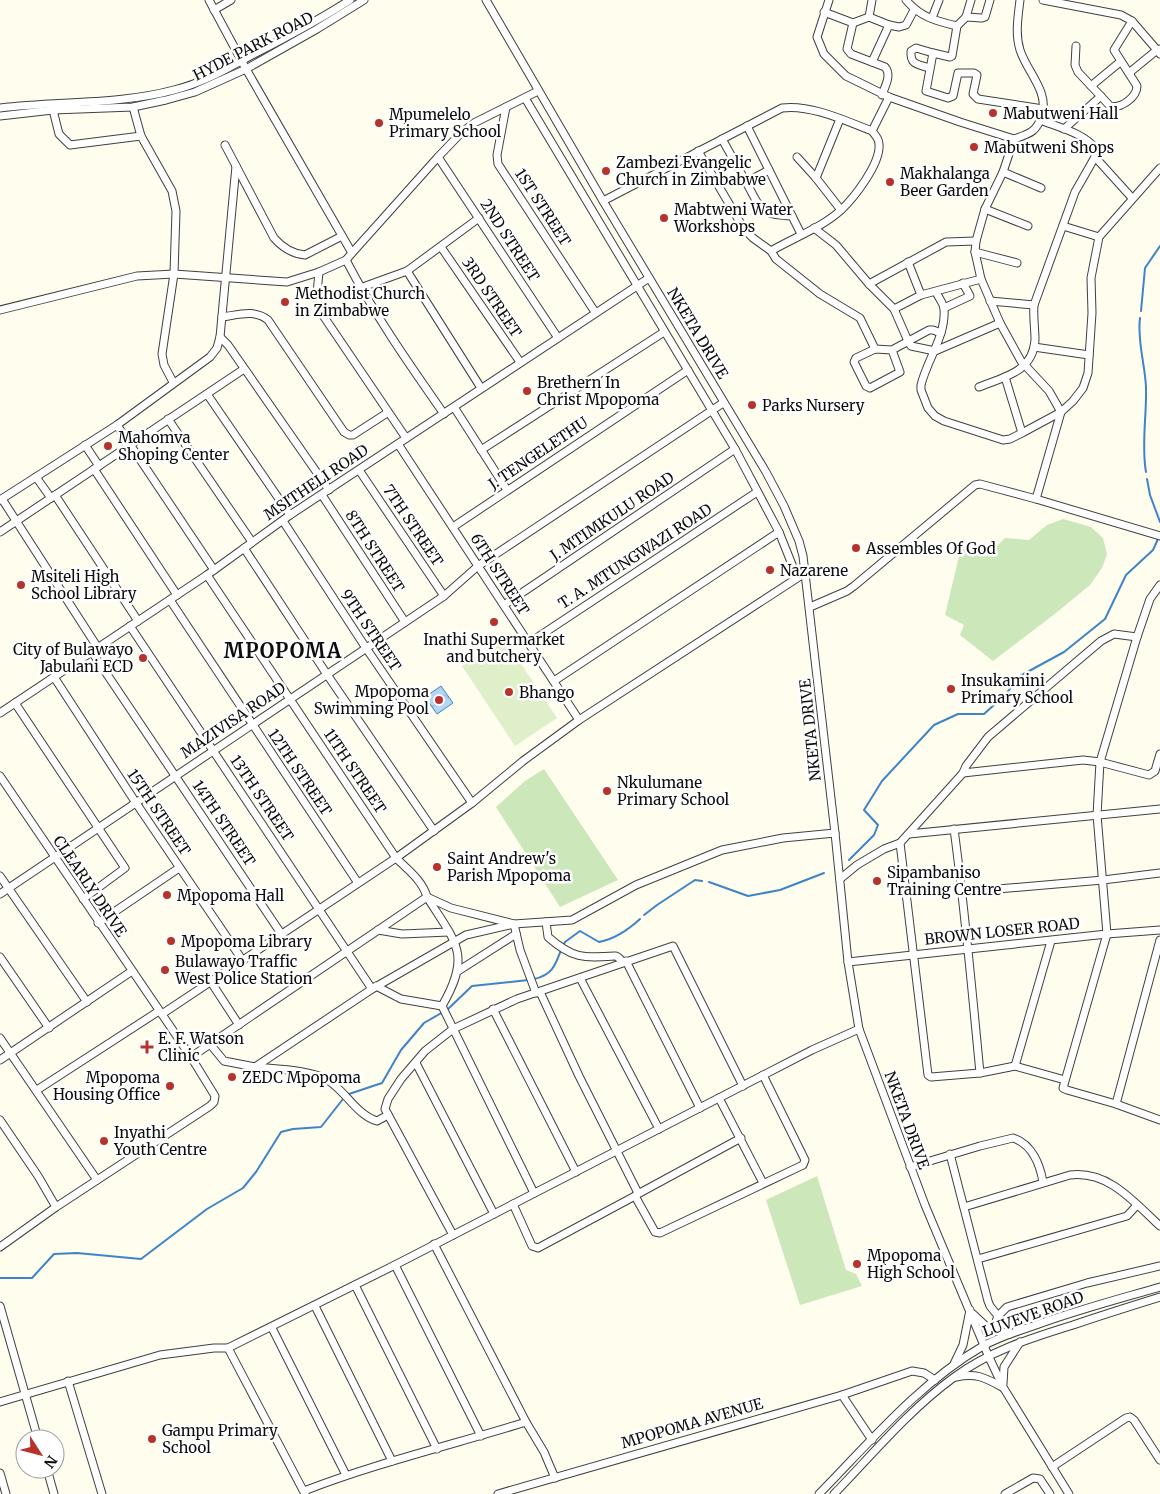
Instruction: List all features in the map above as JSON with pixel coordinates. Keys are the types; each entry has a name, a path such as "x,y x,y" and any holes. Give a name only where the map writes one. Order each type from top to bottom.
{"street":[{"path":"209,0 246,69 352,254"},
{"path":"214,10 231,0"},
{"name":"HYDE PARK ROAD","path":"0,108 125,99 175,90 198,82 242,61 313,23 350,0"},
{"name":"HYDE PARK ROAD","path":"0,116 53,110 133,107 195,92 246,69 364,0"},
{"name":"NKETA DRIVE","path":"486,0 603,201 766,472 784,506 799,541 810,607 848,962 860,1029 910,1167 988,1355 1003,1387 1068,1494"},
{"path":"829,0 817,37 824,54 846,76 885,96 1014,139 1029,134 1038,127 1044,109 1039,86 1023,58 1017,37 1020,0"},
{"path":"869,17 872,0"},
{"path":"906,0 914,10 957,26"},
{"path":"932,18 938,0"},
{"path":"929,68 912,61 910,58 911,51 916,48 952,56 957,26 966,17 971,0"},
{"path":"966,17 985,17 990,0"},
{"path":"1043,0 1074,3 1121,15 1132,21 1159,51 1129,73"},
{"path":"824,12 853,23 869,17 899,27 906,25 914,10"},
{"path":"1076,46 1075,65 1091,86 1110,106 1123,105 1137,89 1114,50 1132,21"},
{"path":"853,23 846,49 851,54 885,67 889,74 885,96 872,130"},
{"path":"872,62 889,25"},
{"path":"933,53 926,91 928,93 950,98 958,73 974,73 977,75 977,79 973,94 978,99 1044,109"},
{"path":"1091,86 1120,62"},
{"path":"0,310 137,276 174,274 286,282 320,272 346,260 460,134 474,123 538,91"},
{"path":"1064,129 1101,96"},
{"path":"524,98 735,449 779,532 798,577"},
{"path":"603,201 782,108 792,106 813,110 872,130 878,138 879,146 876,160 859,188 841,210 814,228 771,250"},
{"path":"133,107 141,136 172,191 176,211 174,274 162,354 164,365 173,382"},
{"name":"1ST STREET","path":"506,107 497,155 498,164 595,312"},
{"path":"53,110 59,134 70,145 141,136"},
{"path":"816,178 840,119"},
{"path":"979,386 1005,377 1025,366 1032,356 1034,347 1034,305 1075,192 1095,157 1096,149 1092,143 1040,120"},
{"path":"747,126 801,234"},
{"path":"722,139 762,210 766,214 792,216"},
{"path":"1014,139 1003,172 985,209 976,241 975,252 981,278 1000,323 1025,366 1049,391 1061,412 1036,499"},
{"path":"225,145 274,238 285,248 305,255 342,236"},
{"path":"698,152 744,230 771,250 776,259 820,294 862,320 875,349"},
{"path":"1095,157 1132,198"},
{"name":"2ND STREET","path":"438,158 558,338"},
{"path":"796,158 816,178 841,210"},
{"path":"1,500 117,424 210,357 217,348 220,337 236,166"},
{"path":"936,292 944,308 941,333 921,384 921,390 928,408 935,416 953,424 1003,440 1010,439 1061,412 1083,388 1088,373 1092,314 1091,278 1098,237 1160,168"},
{"path":"746,182 769,170"},
{"path":"1003,172 1041,188"},
{"path":"985,209 1028,226"},
{"path":"360,288 407,271 479,218"},
{"path":"1063,226 1098,237"},
{"path":"814,228 836,245 894,309 908,341 915,348 935,351 1000,323"},
{"path":"870,284 946,242 976,241"},
{"name":"3RD STREET","path":"441,247 520,362"},
{"path":"975,252 1017,263"},
{"path":"346,260 360,288 444,414"},
{"path":"908,262 921,295"},
{"path":"407,271 481,388"},
{"path":"320,272 317,299 320,311 387,413 406,438"},
{"name":"MSITHELI ROAD","path":"0,713 207,575 290,515 649,278"},
{"path":"894,309 921,295 981,278"},
{"path":"944,308 970,296 963,283"},
{"path":"990,300 1034,305"},
{"path":"222,317 255,313 264,316 344,432 349,435 387,413"},
{"path":"892,350 900,372 868,388 854,360 875,349 892,350 930,330 941,333"},
{"path":"481,450 664,332"},
{"path":"220,337 329,490"},
{"path":"1034,347 1089,355"},
{"path":"0,532 244,369"},
{"name":"J. TENGELETHU","path":"453,527 688,370"},
{"path":"1005,377 1022,433"},
{"path":"207,394 290,515"},
{"name":"MAZIVISA ROAD","path":"0,894 252,725 326,673 444,596 478,566 723,403"},
{"path":"454,407 507,490"},
{"path":"168,418 252,542"},
{"path":"117,424 214,570"},
{"name":"6TH STREET","path":"398,444 579,720"},
{"path":"85,445 96,468 176,595"},
{"name":"J. MTIMKULU ROAD","path":"504,605 735,449"},
{"name":"7TH STREET","path":"359,470 444,596"},
{"path":"36,477 53,497 138,621"},
{"path":"810,607 841,594 854,586 975,485 980,484 1036,499 1160,536"},
{"name":"T. A. MTUNGWAZI ROAD","path":"529,643 757,492"},
{"name":"8TH STREET","path":"322,495 405,622"},
{"name":"14TH STREET","path":"1,500 16,521 95,650 282,934"},
{"name":"9TH STREET","path":"282,521 472,803"},
{"path":"554,681 779,532"},
{"path":"244,548 326,673 434,831"},
{"path":"37,1090 211,982 320,910 434,831 579,720 805,572"},
{"name":"11TH STREET","path":"207,575 396,858 419,882 426,897 455,941"},
{"path":"1159,588 1150,599 1100,762 1097,815 1107,934 1063,1088 1160,1120"},
{"name":"12TH STREET","path":"170,600 358,883"},
{"name":"13TH STREET","path":"130,626 346,951 374,988"},
{"path":"840,879 857,864 884,849 900,843 962,774 988,737 1101,641 1114,634 1137,638"},
{"name":"15TH STREET","path":"54,677 179,868 243,961"},
{"path":"14,703 126,868 83,899"},
{"path":"962,774 1083,760 1100,762 1149,776 1155,771 1160,754"},
{"name":"CLEARLY DRIVE","path":"0,776 98,923 191,1057 215,1096 214,1102 210,1106 56,1207 0,1247"},
{"path":"909,834 1160,809"},
{"path":"954,829 963,892 980,1072"},
{"path":"255,1067 374,988 466,935 514,924 572,920 636,886 722,850 783,838 835,833"},
{"path":"900,843 928,1075 931,1077 980,1072 1014,1066 1065,1080"},
{"path":"98,923 179,868"},
{"path":"963,892 1160,873"},
{"path":"0,876 87,1002"},
{"path":"191,1057 426,897 451,908 514,924"},
{"path":"546,922 548,937 571,954 582,957 616,956 624,962 700,1108"},
{"path":"514,924 520,950 538,993 617,1150 655,1232 660,1233 803,1165 805,1161 763,1075"},
{"path":"378,930 402,934 449,932"},
{"name":"BROWN LOSER ROAD","path":"848,962 967,948 1160,930"},
{"path":"458,970 516,934"},
{"path":"1014,1066 1051,940"},
{"path":"1116,1104 1160,940"},
{"path":"442,1006 458,970 458,952 455,941"},
{"path":"453,1235 386,1109 392,1091 434,1043 453,1029 517,999 673,946 743,1086"},
{"path":"0,957 49,1028"},
{"path":"0,1060 132,971"},
{"path":"580,978 659,1129"},
{"path":"211,982 239,1024"},
{"path":"374,988 401,998 442,1006"},
{"path":"442,1006 534,1192"},
{"path":"494,1009 576,1172"},
{"path":"0,1402 160,1355 228,1348 355,1286 812,1050 860,1029"},
{"path":"0,1038 97,1180"},
{"path":"210,1044 224,1060 255,1067 322,1077 333,1084 372,1120 377,1121 388,1114"},
{"path":"416,1063 494,1214"},
{"path":"719,1098 763,1183"},
{"path":"0,1120 38,1176 56,1207"},
{"path":"513,1204 532,1246 538,1248 741,1138"},
{"path":"910,1167 950,1154 1013,1138 1017,1139 1033,1154 1044,1182"},
{"path":"950,1154 988,1301 998,1316"},
{"path":"964,1207 1044,1182 1070,1175 1084,1174 1113,1184 1160,1226"},
{"path":"978,1259 1127,1216 1137,1205"},
{"path":"434,1244 526,1422 544,1452 555,1478"},
{"path":"395,1265 481,1436"},
{"path":"992,1330 998,1316 1013,1305 1086,1283 1160,1266"},
{"path":"355,1286 437,1449"},
{"name":"LUVEVE ROAD","path":"819,1494 913,1398 954,1365 984,1346 1051,1319 1160,1287"},
{"name":"LUVEVE ROAD","path":"834,1494 908,1416 953,1377 988,1355 1020,1342 1160,1297"},
{"path":"0,1306 35,1429"},
{"path":"315,1306 392,1461"},
{"path":"970,1310 983,1324 992,1330 1010,1334"},
{"path":"954,1365 964,1345 970,1310"},
{"path":"272,1328 346,1475"},
{"path":"953,1377 974,1375 1003,1387 1004,1367 1020,1342"},
{"path":"228,1348 304,1493 346,1475 526,1422"},
{"name":"MPOPOMA AVENUE","path":"498,1494 842,1395 912,1372 924,1373 935,1380"},
{"path":"68,1381 102,1494"},
{"path":"842,1395 872,1440"},
{"path":"1052,1467 1130,1417 1157,1448 1160,1460"},
{"path":"0,1473 6,1494"},
{"path":"1004,1494 1033,1478 1040,1479 1050,1494"},
{"path":"50,1479 54,1494"}],"green space":[{"path":"1063,519 1091,527 1103,538 1107,554 1102,568 1090,585 993,661 960,635 964,625 945,615 961,548 986,557 1005,538 1029,540 1047,525"},
{"name":"Bhango","path":"504,638 557,718 515,746 462,666"},
{"path":"544,769 618,880 560,907 496,807 525,781"},
{"path":"817,1176 846,1270 856,1274 862,1286 800,1305 766,1200"}],"water":[{"name":"Mpopoma Swimming Pool","path":"441,686 453,703 437,714 425,697"}],"waterway":[{"path":"1141,311 1145,268 1160,246"},
{"path":"1140,318 1139,327 1146,387 1144,451 1146,472"},
{"path":"1147,479 1150,495 1160,522"},
{"path":"849,860 874,835 878,825 864,810 882,781 934,725 958,714 984,714 1005,695 1020,676 1064,652 1105,619 1126,575 1153,550 1158,539"},
{"path":"709,882 748,896 780,890 824,873"},
{"path":"644,915 695,880 702,881"},
{"path":"563,946 565,942 580,931 599,942 610,939 640,919"},
{"path":"534,979 545,975 552,969 561,950"},
{"path":"447,1010 472,986 529,980"},
{"path":"349,1094 382,1083 401,1050 424,1023 443,1012"},
{"path":"0,1278 32,1278 54,1254 77,1253 141,1259 207,1209 243,1188 256,1172 281,1132 321,1127 343,1099"}],"place":[{"name":"Mabutweni Hall","path":"993,113"},
{"name":"Mpumelelo Primary School","path":"379,123"},
{"name":"Mabutweni Shops","path":"974,147"},
{"name":"Zambezi Evangelic Church in Zimbabwe","path":"606,171"},
{"name":"Makhalanga Beer Garden","path":"890,182"},
{"name":"Mabtweni Water Workshops","path":"664,218"},
{"name":"Methodist Church in Zimbabwe","path":"285,302"},
{"name":"Brethern In Christ Mpopoma","path":"527,391"},
{"name":"Parks Nursery","path":"752,405"},
{"name":"Mahomva Shoping Center","path":"108,446"},
{"name":"Assembles Of God","path":"856,548"},
{"name":"Nazarene","path":"770,570"},
{"name":"Msiteli High School Library","path":"21,585"},
{"name":"Inathi Supermarket and butchery","path":"494,622"},
{"name":"City of Bulawayo Jabulani ECD","path":"143,658"},
{"name":"Insukamini Primary School","path":"951,689"},
{"name":"Bhango","path":"509,692"},
{"name":"Mpopoma Swimming Pool","path":"439,700"},
{"name":"Nkulumane Primary School","path":"607,791"},
{"name":"Saint Andrew's Parish Mpopoma","path":"437,867"},
{"name":"Sipambaniso Training Centre","path":"877,881"},
{"name":"Mpopoma Hall","path":"167,895"},
{"name":"Mpopoma Library","path":"171,941"},
{"name":"Bulawayo Traffic West Police Station","path":"165,970"},
{"name":"E. F. Watson Clinic","path":"147,1047"},
{"name":"ZEDC Mpopoma","path":"232,1077"},
{"name":"Mpopoma Housing Office","path":"170,1086"},
{"name":"Inyathi Youth Centre","path":"104,1141"},
{"name":"Mpopoma High School","path":"857,1264"},
{"name":"Gampu Primary School","path":"152,1439"}],"district":[{"name":"MPOPOMA","path":"283,650"}]}
